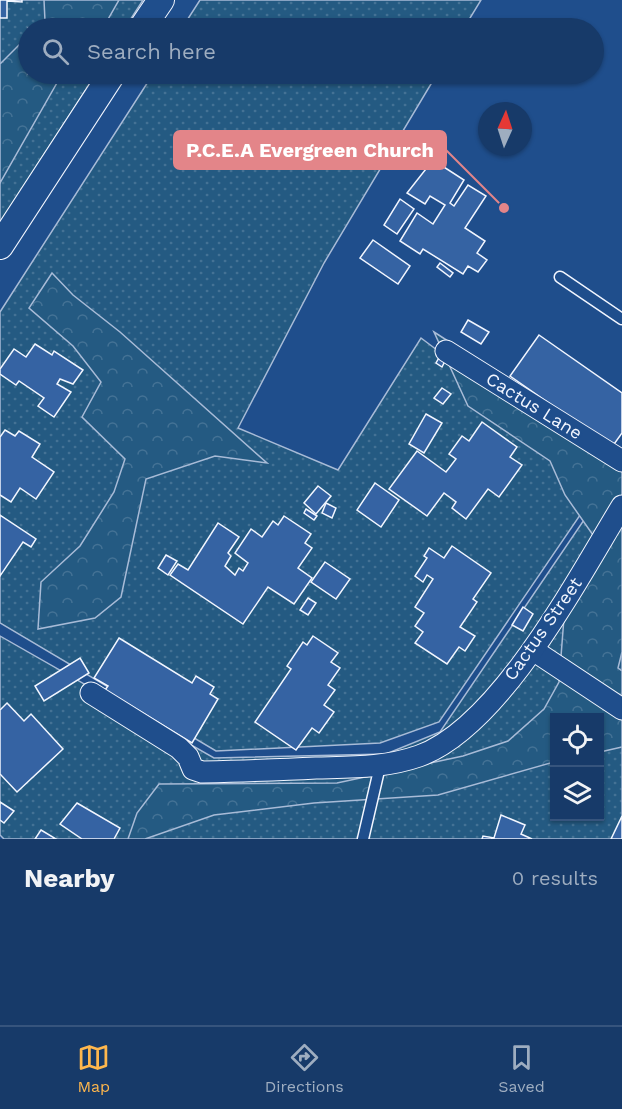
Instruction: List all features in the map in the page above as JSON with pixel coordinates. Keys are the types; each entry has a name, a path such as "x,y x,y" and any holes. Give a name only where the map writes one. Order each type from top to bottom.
{"street":[{"path":"149,18 161,0"},
{"path":"0,246 105,84"},
{"name":"Cactus Lane","path":"446,351 622,461"},
{"name":"Cactus Street","path":"91,693 180,748 194,769 202,772 380,766 420,756 449,740 479,715 533,650 622,506"},
{"path":"533,650 622,709"}],"lane":[{"path":"560,277 622,319"},
{"path":"363,839 380,766"}],"green space":[{"path":"0,0 143,0 131,18 18,18 18,84 90,84 0,223"},
{"path":"44,0 119,0 109,18 45,18"},
{"path":"200,0 481,0 470,18 188,18"},
{"path":"18,46 18,84 56,84 0,183 0,64"},
{"path":"147,84 431,84 324,263 238,428 338,470 421,338 606,477 439,722 380,743 216,751 0,623 0,312"},
{"path":"52,273 73,295 120,332 267,463 215,456 146,479 121,597 95,618 38,629 41,582 80,546 114,492 125,459 82,417 101,382 73,346 29,308"},
{"path":"434,332 622,453 622,652 618,668 622,671 622,747 604,751 604,713 550,713 550,763 438,795 314,803 214,815 145,839 128,839 137,813 159,784 337,783 463,756 508,741 544,709 559,682 567,579 593,535 565,495 550,461 468,406"},
{"path":"622,464 622,839 4,839 0,835 0,636 214,758 386,754 440,732"}],"building":[{"path":"0,0 22,0 22,2 7,1 7,18 0,18"},
{"path":"433,160 464,180 450,203 454,206 468,185 486,196 465,228 485,241 477,253 487,260 478,272 468,266 463,274 423,249 420,254 400,241 417,213 433,224 445,205 430,196 425,204 407,193"},
{"path":"400,199 414,209 397,234 384,225"},
{"path":"373,240 410,266 398,284 360,258"},
{"path":"440,263 453,273 450,277 437,267"},
{"path":"468,320 489,332 481,344 461,332"},
{"path":"539,335 622,393 622,433 612,447 510,376"},
{"path":"35,344 52,355 54,351 83,370 73,384 60,379 57,384 71,392 54,417 38,406 44,398 19,381 16,385 0,374 0,369 14,349 26,357"},
{"path":"440,356 446,359 442,367 436,363"},
{"path":"442,388 451,394 443,404 434,398"},
{"path":"426,414 442,423 424,453 409,444"},
{"path":"482,422 517,447 510,457 522,465 499,497 488,489 466,519 452,508 456,502 444,493 427,516 389,489 417,451 446,472 456,459 449,454 462,436 469,441"},
{"path":"5,430 15,436 19,431 40,444 32,457 54,472 36,499 20,488 11,502 0,495 0,437"},
{"path":"375,483 399,500 381,527 357,510"},
{"path":"318,486 331,496 316,514 304,503"},
{"path":"326,503 336,508 332,518 322,513"},
{"path":"306,509 317,516 314,520 304,513"},
{"path":"0,515 36,539 31,547 23,542 0,576"},
{"path":"284,516 311,534 305,543 312,548 298,568 312,578 294,604 268,587 243,624 170,575 178,564 188,570 218,523 239,537 228,553 231,556 225,566 235,575 239,568 243,571 248,563 235,553 251,529 262,537 273,521 278,525"},
{"path":"452,546 491,573 473,599 477,602 460,627 475,636 465,651 459,647 447,664 415,643 423,632 415,626 424,613 415,607 433,579 427,575 423,582 415,576 427,558 424,556 429,548 444,558"},
{"path":"166,555 177,561 168,575 158,568"},
{"path":"325,562 350,579 336,599 311,582"},
{"path":"308,598 316,603 308,615 300,610"},
{"path":"523,607 533,614 523,631 512,625"},
{"path":"313,636 338,653 331,662 340,668 328,685 335,690 324,705 334,712 319,733 312,728 296,750 255,722 291,669 287,666 303,642 307,645"},
{"path":"119,638 192,683 196,676 214,687 210,694 218,699 192,743 105,690 108,686 94,678"},
{"path":"80,658 89,673 44,701 35,686"},
{"path":"7,703 24,721 31,714 63,749 17,792 0,774 0,710"},
{"path":"0,802 14,811 4,823 0,820"},
{"path":"77,803 120,828 114,839 82,839 60,824"},
{"path":"501,815 525,825 521,834 532,839 482,839 483,836 494,838"},
{"path":"622,816 622,839 611,839"},
{"path":"41,830 56,839 35,839"}],"place":[{"name":"P.C.E.A Evergreen Church","path":"504,208"}]}
